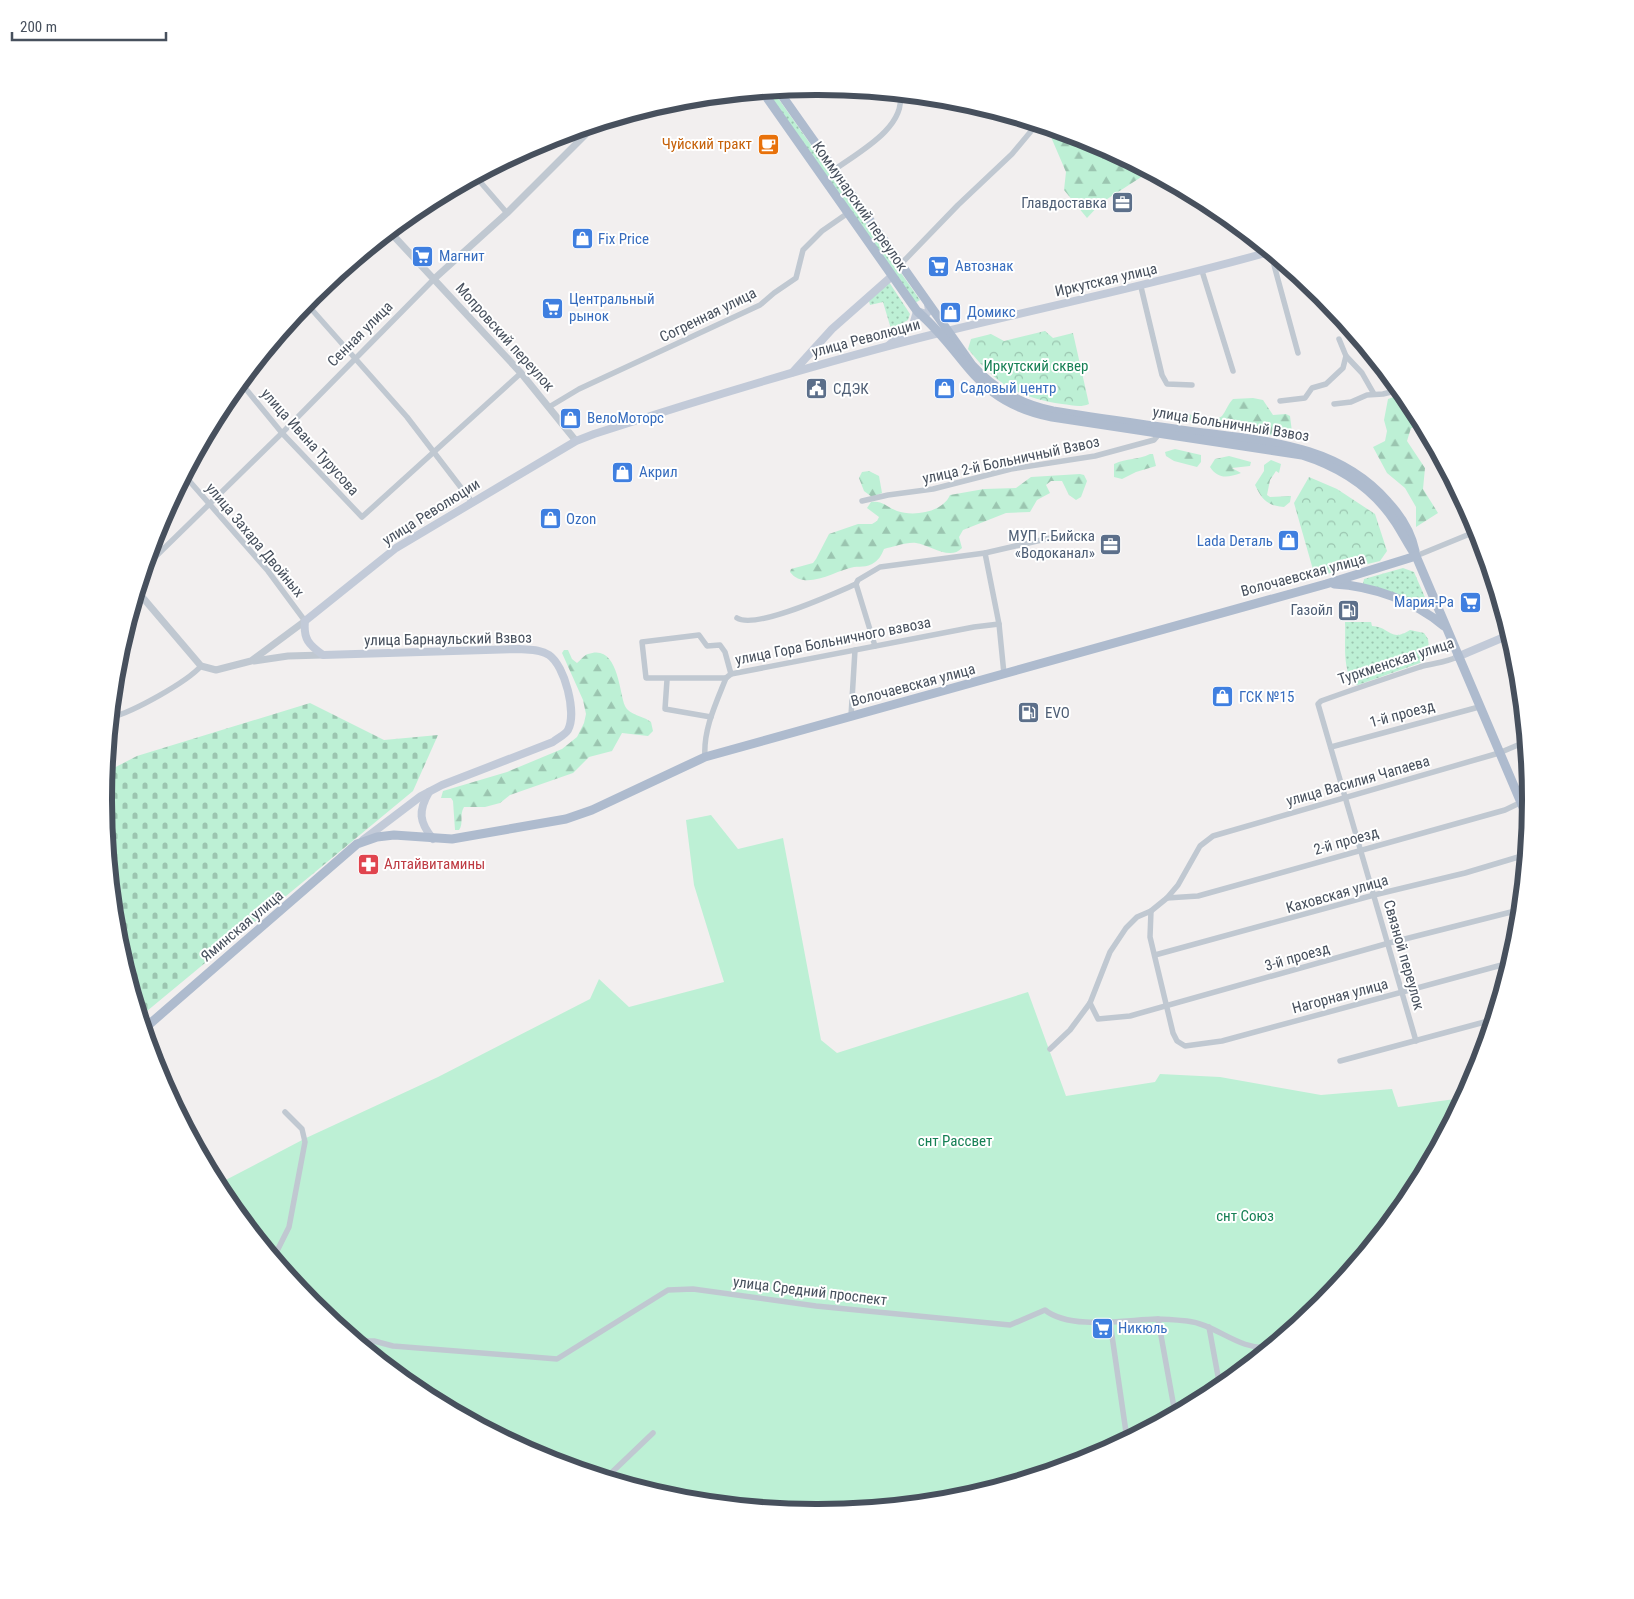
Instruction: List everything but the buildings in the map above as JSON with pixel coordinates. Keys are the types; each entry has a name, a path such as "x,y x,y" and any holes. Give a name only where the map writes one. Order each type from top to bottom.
{"main road":[{"name":"Коммунарский переулок","path":"783,96 928,304 944,332"},
{"name":"Коммунарский переулок","path":"767,97 917,311 944,332"},
{"name":"Иркутская улица","path":"944,332 1141,286 1263,255"},
{"name":"улица Революции","path":"792,373 832,329 892,276"},
{"path":"885,347 913,325 917,311 926,314 929,311 928,304"},
{"name":"улица Революции","path":"305,621 396,548 576,441 750,384 944,332"},
{"name":"улица Больничный Взвоз","path":"944,332 977,380 997,397 1011,404 1052,417 1279,450 1302,455 1335,468 1352,478 1378,499 1396,523 1416,556"},
{"name":"улица Больничный Взвоз","path":"944,332 980,374 1001,391 1026,404 1069,414 1280,443 1303,448 1338,462 1368,483 1394,508 1412,539 1416,556"},
{"path":"1416,556 1457,657 1521,802"},
{"name":"Волочаевская улица","path":"357,844 378,837 394,835 452,839 566,819 592,810 705,757 1326,584 1416,556"},
{"path":"1326,584 1357,587 1400,600 1430,615 1444,626"},
{"path":"305,621 306,640 323,655"},
{"name":"Туркменская улица","path":"1457,657 1502,638"},
{"name":"улица Барнаульский Взвоз","path":"323,655 519,649 539,651 552,657 559,668 571,702 572,718 566,733 553,742 463,776 430,791 357,844"},
{"path":"430,791 420,812 424,828 433,839"},
{"name":"Яминская улица","path":"149,1023 357,844"}],"street":[{"path":"834,170 891,126 899,113 900,100"},
{"path":"900,265 958,205 1012,154 1033,129"},
{"name":"Сенная улица","path":"157,555 282,433 434,279 507,213 585,134"},
{"path":"480,181 507,213"},
{"name":"Согренная улица","path":"549,407 579,389 760,305 796,278 801,255 811,241 848,213"},
{"name":"Мопровский переулок","path":"394,237 521,373 576,441"},
{"path":"1273,262 1298,352"},
{"path":"1202,271 1232,371"},
{"path":"1141,286 1162,375 1167,384 1192,385"},
{"path":"311,309 356,358 434,451 472,502"},
{"path":"1339,339 1346,356 1362,373 1374,394"},
{"path":"1280,401 1305,398 1312,388 1326,384 1343,368 1346,356"},
{"path":"434,451 521,373"},
{"name":"улица Ивана Турусова","path":"245,388 282,433 362,517 434,451"},
{"path":"1334,404 1351,402 1363,396 1391,392"},
{"name":"улица 2-й Больничный Взвоз","path":"862,501 888,495 920,492 1011,469 1095,456 1117,448 1154,440 1160,433"},
{"name":"улица Захара Двойных","path":"189,481 268,571 305,621"},
{"path":"737,618 748,621 825,599 856,584 858,580 880,567 985,553 1072,533"},
{"name":"Волочаевская улица","path":"1416,556 1470,534"},
{"path":"985,553 999,624 1004,674"},
{"path":"856,584 875,646"},
{"path":"118,715 126,713 183,681 201,666 143,598"},
{"name":"улица Революции","path":"201,666 216,670 251,662 305,621"},
{"name":"улица Гора Больничного взвоза","path":"705,757 705,739 711,717 728,676 974,627 999,624"},
{"path":"699,635 707,646 720,645 725,652 728,676 666,680 646,678 642,642 699,635"},
{"path":"851,716 855,650"},
{"name":"улица Барнаульский Взвоз","path":"251,662 288,656 323,655"},
{"name":"Туркменская улица","path":"1319,702 1422,666 1444,663 1457,657"},
{"path":"666,680 665,709 711,717"},
{"name":"Связной переулок","path":"1319,702 1416,1041"},
{"name":"1-й проезд","path":"1331,747 1479,706"},
{"name":"улица Василия Чапаева","path":"1167,898 1178,885 1200,846 1213,836 1499,752 1519,744"},
{"name":"2-й проезд","path":"1167,898 1198,896 1505,810 1521,802"},
{"name":"Каховская улица","path":"1155,955 1374,895 1465,873 1519,857"},
{"path":"1050,1049 1070,1030 1090,1003 1107,958 1119,937 1131,922 1167,898"},
{"path":"1151,910 1149,929 1168,1007"},
{"name":"3-й проезд","path":"1090,1003 1096,1017 1104,1020 1130,1016 1168,1007 1389,943 1512,912"},
{"name":"Нагорная улица","path":"1168,1007 1177,1041 1188,1046 1222,1041 1501,965"},
{"path":"1340,1061 1485,1022"},
{"path":"277,1251 289,1227 305,1142 300,1126 285,1112"},
{"name":"улица Средний проспект","path":"367,1341 393,1346 557,1359 668,1290 693,1290 816,1306 1010,1325 1044,1310 1055,1318 1110,1322 1158,1319 1192,1322 1209,1327 1244,1344 1260,1347"},
{"path":"1158,1319 1174,1407"},
{"path":"1110,1322 1126,1432"},
{"path":"1209,1327 1218,1378"},
{"path":"611,1473 653,1433"}],"green space":[{"path":"770,97 777,97 920,300 915,303"},
{"path":"1051,135 1087,149 1143,176 1101,203 1087,218 1064,190 1066,172"},
{"path":"889,282 910,314 908,320 891,329 883,302 870,305 869,301"},
{"name":"Иркутский сквер","path":"1045,331 1053,338 1073,333 1089,404 1079,406 1062,404 1020,393 998,380 968,349 971,339 991,334 1004,341"},
{"path":"1395,397 1415,427 1411,428 1407,441 1425,468 1423,489 1438,513 1416,527 1416,507 1405,488 1387,473 1373,447 1385,441 1387,431 1384,420 1388,399"},
{"path":"1253,398 1263,400 1273,415 1286,414 1290,416 1292,432 1296,439 1198,423 1178,417 1179,411 1201,417 1219,418 1233,399"},
{"path":"1175,449 1201,455 1201,462 1197,467 1174,461 1166,456 1165,452"},
{"path":"1153,454 1156,466 1136,472 1122,479 1114,477 1114,464"},
{"path":"1229,456 1251,462 1250,466 1232,468 1241,473 1231,476 1216,474 1210,467 1215,459"},
{"path":"1271,460 1281,464 1279,473 1276,471 1270,480 1267,495 1270,497 1291,496 1290,502 1284,507 1273,505 1266,501 1255,485 1264,471 1264,465"},
{"path":"869,471 879,476 882,493 872,497 864,491 859,478 862,472"},
{"path":"1084,475 1087,481 1081,497 1076,500 1069,495 1062,481 1051,481 1046,485 1050,493 1037,500 1030,512 1006,513 963,530 959,537 962,548 957,552 946,553 922,544 908,543 884,549 881,556 869,565 854,567 821,578 804,580 796,578 790,572 791,569 813,563 829,534 858,524 872,524 877,521 879,517 867,508 871,502 881,503 904,513 927,512 941,506 950,495 984,489 1016,488 1031,477"},
{"path":"1309,477 1337,489 1375,514 1387,551 1380,561 1318,576 1314,573 1294,503"},
{"path":"1403,568 1414,572 1427,602 1426,607 1423,608 1363,584 1364,579"},
{"path":"1345,622 1371,622 1372,626 1398,635 1410,630 1424,633 1428,639 1430,656 1420,663 1358,685 1353,684 1346,662"},
{"path":"564,650 568,650 572,659 577,663 588,654 598,652 606,655 616,670 625,706 630,711 651,722 653,731 648,736 622,733 612,751 589,757 573,773 510,795 500,803 485,807 464,807 459,830 455,830 453,801 451,798 441,798 443,791 507,772 562,749 577,737 586,714 583,700 562,653"},
{"path":"310,703 384,740 438,735 413,791 146,1012 126,937 114,846 112,800 113,768 137,756"},
{"path":"711,815 738,849 783,838 821,1040 837,1053 1028,992 1066,1096 1155,1082 1160,1074 1220,1077 1321,1095 1392,1089 1398,1107 1454,1099 1427,1152 1403,1191 1347,1264 1315,1298 1282,1329 1208,1385 1169,1410 1087,1450 1043,1467 999,1480 954,1490 909,1498 817,1504 725,1498 635,1480 591,1467 505,1431 465,1410 388,1358 352,1329 287,1264 258,1228 225,1181 306,1138 438,1077 590,999 599,979 629,1007 724,982 694,885 686,820"}],"place":[{"name":"Чуйский тракт","path":"768,144"},
{"name":"Главдоставка","path":"1123,203"},
{"name":"Fix Price","path":"582,239"},
{"name":"Магнит","path":"423,256"},
{"name":"Автознак","path":"939,266"},
{"name":"Центральный рынок","path":"553,308"},
{"name":"Домикс","path":"951,312"},
{"name":"Садовый центр","path":"944,388"},
{"name":"СДЭК","path":"817,389"},
{"name":"ВелоМоторс","path":"571,418"},
{"name":"Акрил","path":"623,472"},
{"name":"Ozon","path":"550,519"},
{"name":"Lada Dеталь","path":"1289,541"},
{"name":"МУП г.Бийска «Водоканал»","path":"1111,545"},
{"name":"Мария-Ра","path":"1470,602"},
{"name":"Газойл","path":"1349,610"},
{"name":"ГСК №15","path":"1223,697"},
{"name":"EVO","path":"1029,713"},
{"name":"Алтайвитамины","path":"368,864"},
{"name":"Никюль","path":"1102,1328"}],"park label":[{"name":"снт Рассвет","path":"955,1141"},
{"name":"снт Союз","path":"1245,1216"}]}
